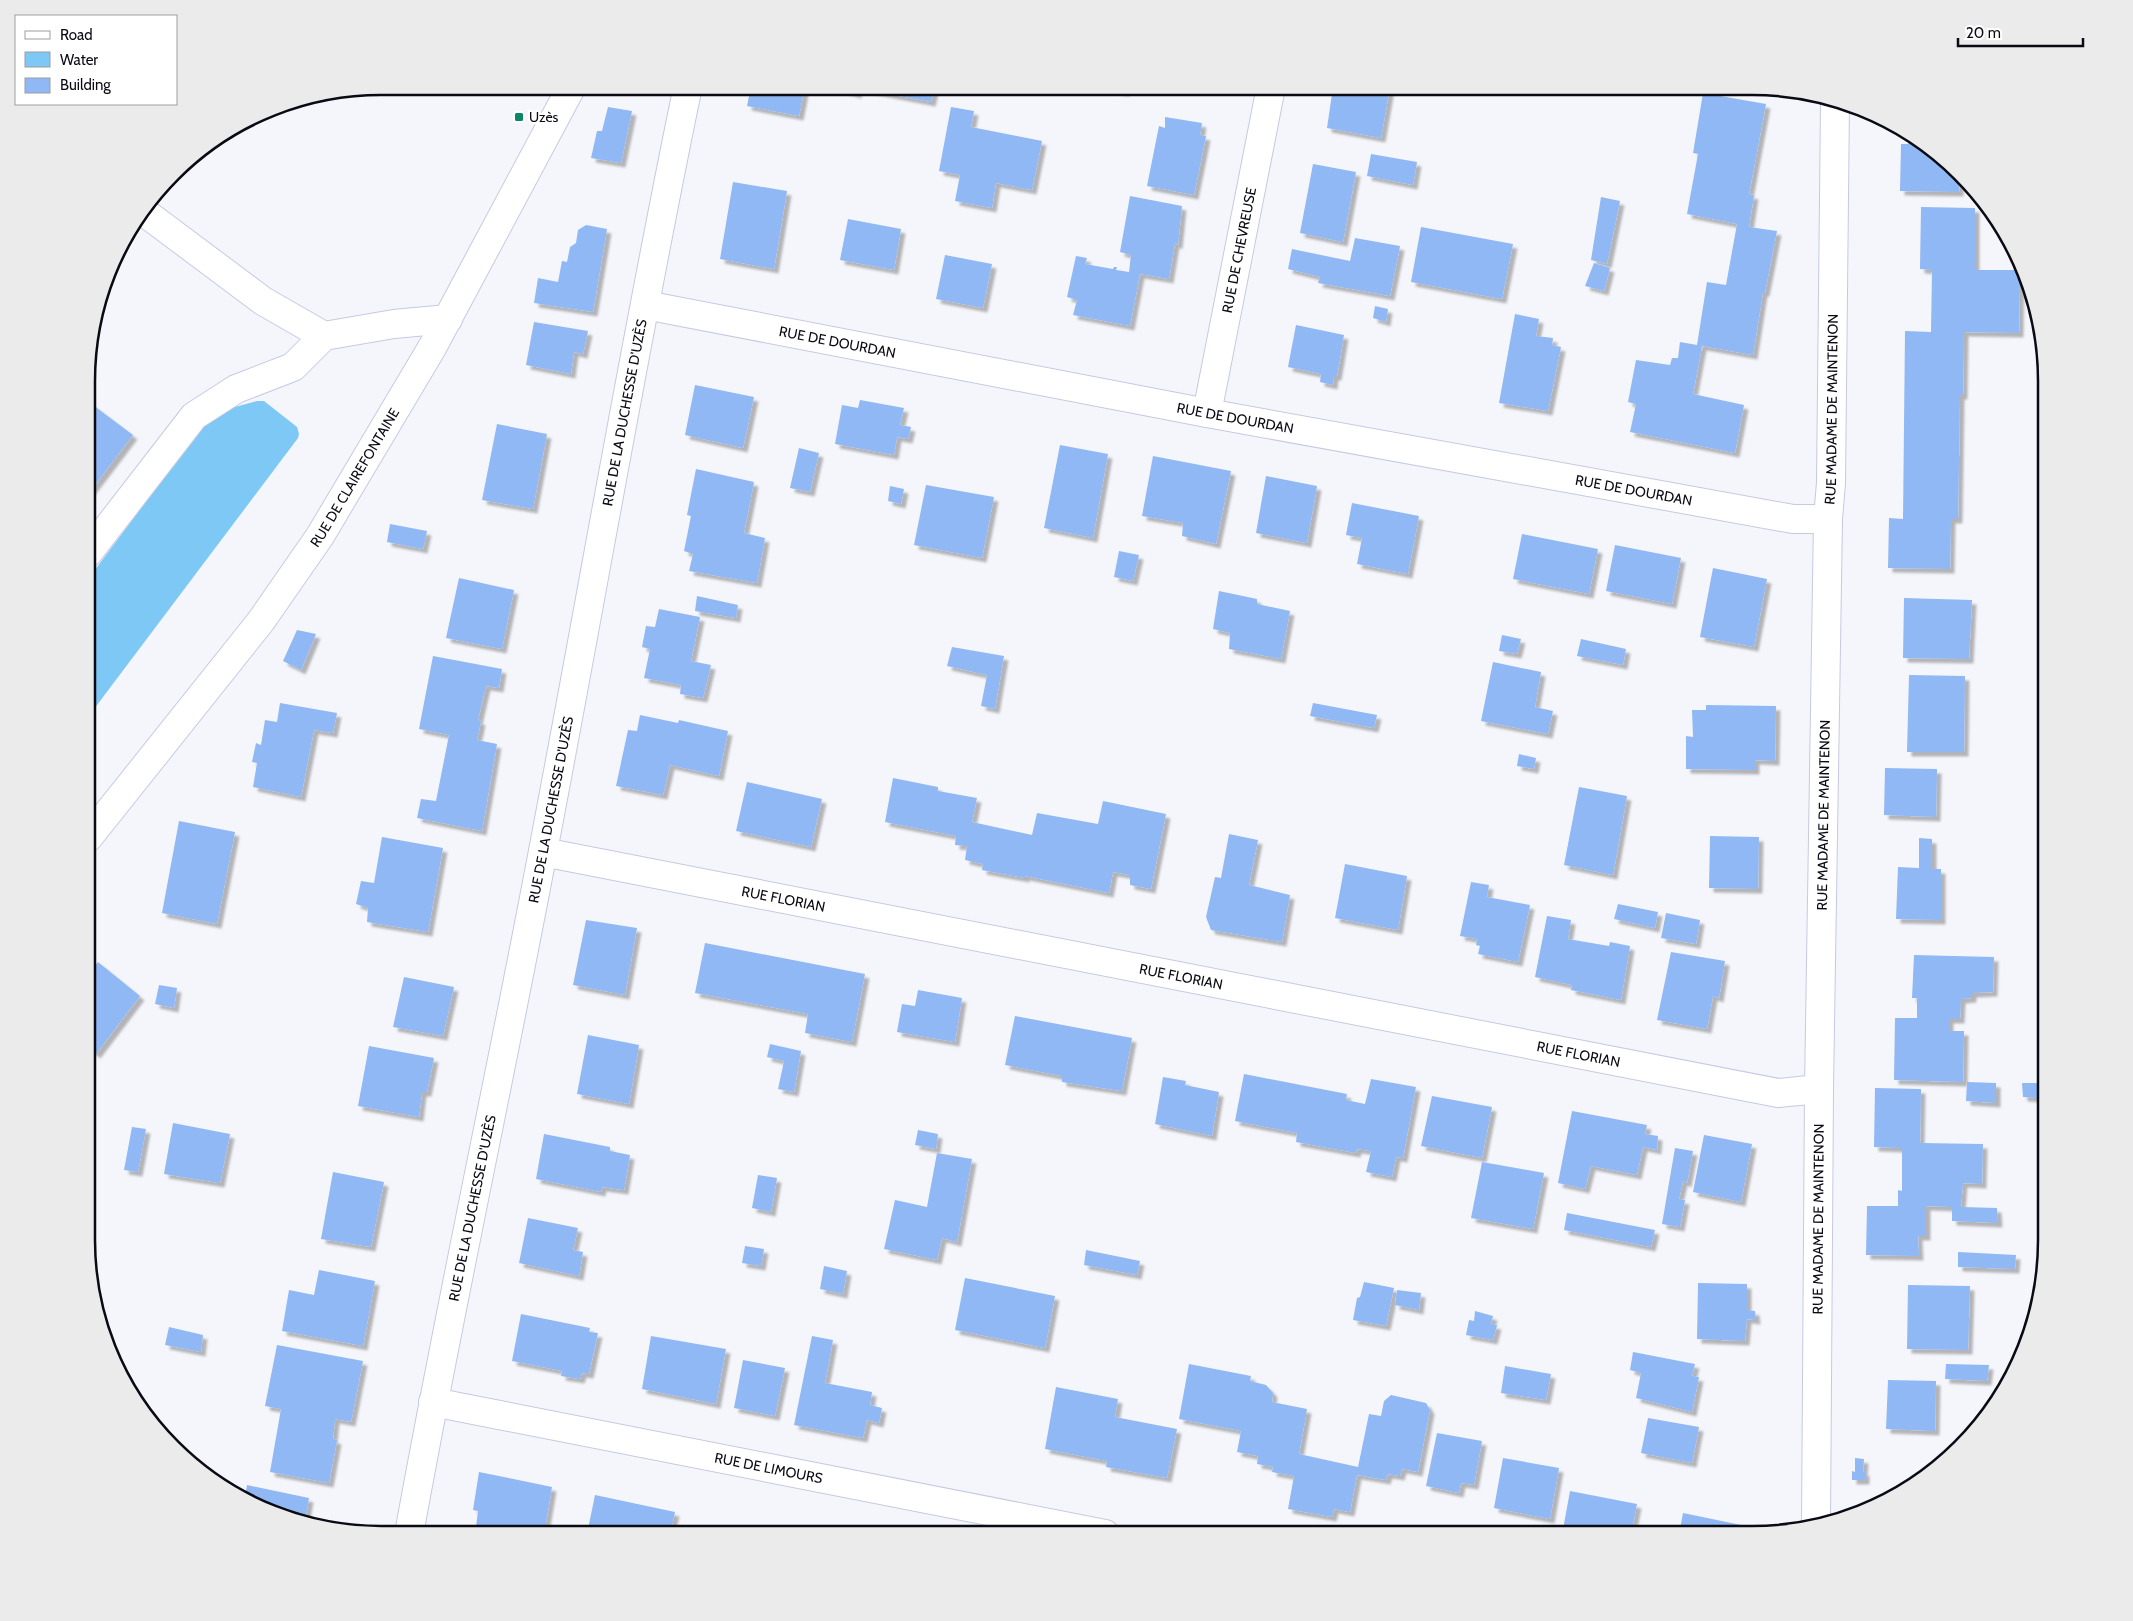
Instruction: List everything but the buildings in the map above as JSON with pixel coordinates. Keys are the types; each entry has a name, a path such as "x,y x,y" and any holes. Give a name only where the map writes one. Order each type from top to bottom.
{"street":[{"name":"RUE DE CLAIREFONTAINE","path":"95,829 261,621 320,536 448,319 567,95"},
{"name":"RUE DE LA DUCHESSE D'UZÈS","path":"410,1526 432,1402 543,852 652,259 686,95"},
{"name":"RUE DE CHEVREUSE","path":"1207,413 1269,95"},
{"name":"RUE MADAME DE MAINTENON","path":"1816,1519 1819,1089 1828,519 1831,483 1836,108"},
{"path":"148,215 262,301 324,336"},
{"name":"RUE DE DOURDAN","path":"645,305 1207,413 1793,519 1828,519"},
{"path":"95,544 194,416 236,389 293,367 324,336 394,324 448,319"},
{"name":"RUE FLORIAN","path":"543,852 1778,1093 1819,1089"},
{"name":"RUE DE LIMOURS","path":"432,1402 1065,1526"}],"water":[{"path":"264,401 297,427 298,438 95,708 95,570 203,426 235,407"}],"place":[{"name":"Uzès","path":"519,117"}]}
